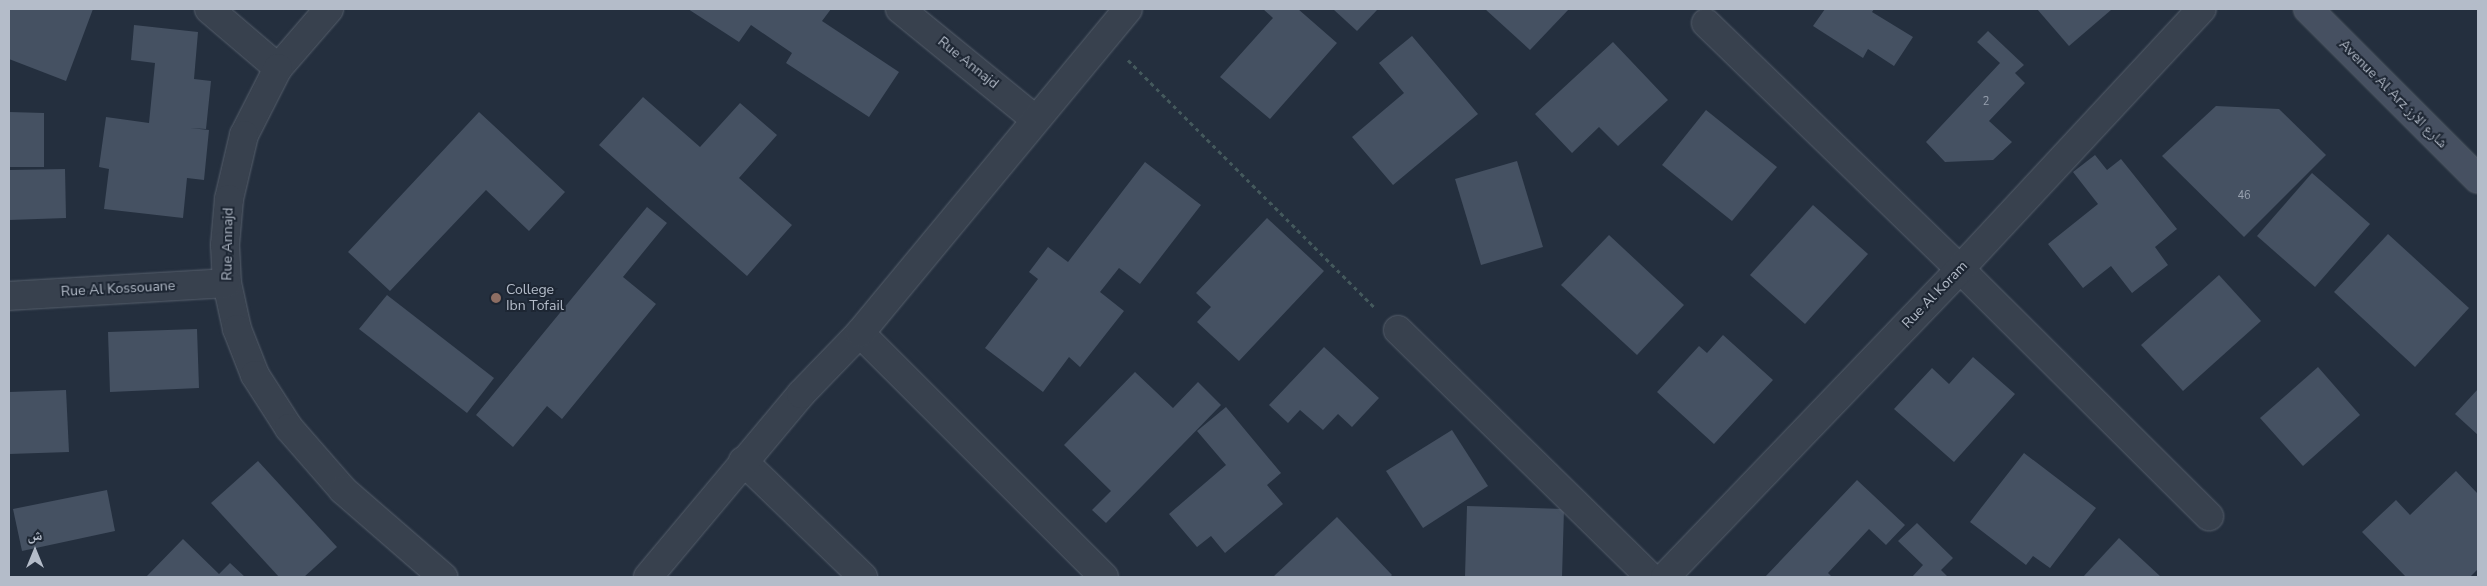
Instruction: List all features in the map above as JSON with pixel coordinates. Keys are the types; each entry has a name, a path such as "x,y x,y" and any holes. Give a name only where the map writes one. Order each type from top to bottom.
{"street":[{"path":"209,9 278,68"},
{"name":"Rue Annajd","path":"329,9 278,68 244,135 229,199 225,245 227,283 237,328 255,375 289,428 343,490 443,577"},
{"name":"Rue Annajd","path":"900,9 1035,119"},
{"path":"648,577 801,394 860,333 1035,119 1128,9"},
{"name":"Rue Al Koram","path":"1665,577 1960,269 2202,9"},
{"name":"Avenue Al Arz شارع الأرز","path":"2308,9 2478,179"},
{"path":"1706,23 1960,269 2209,516"},
{"name":"Rue Al Kossouane","path":"9,296 227,283"},
{"path":"1398,330 1650,577"},
{"path":"860,333 1104,577"},
{"path":"743,462 863,577"}],"path":[{"path":"1104,37 1398,330"}],"building":[{"path":"9,9 93,9 66,81 9,59"},
{"path":"688,9 831,9 822,21 899,72 869,117 786,63 792,53 751,25 739,42"},
{"path":"1263,9 1298,9 1337,43 1270,119 1220,77 1273,18"},
{"path":"1333,9 1378,9 1357,31"},
{"path":"1485,9 1569,9 1530,50"},
{"path":"1825,9 1874,9 1872,12 1913,37 1894,66 1868,49 1863,58 1813,26"},
{"path":"2037,9 2109,9 2111,10 2069,46"},
{"path":"134,25 198,32 194,79 211,81 206,129 190,128 209,130 204,180 187,178 183,218 104,209 109,169 99,167 106,117 149,123 155,63 131,60"},
{"path":"1988,31 2024,65 2015,73 2025,83 1989,121 2012,142 1993,160 1945,162 1926,142 2000,63 1977,42"},
{"path":"1412,36 1478,114 1393,185 1352,137 1404,93 1379,63"},
{"path":"1613,42 1668,100 1618,146 1599,127 1572,153 1535,114"},
{"path":"643,97 700,147 740,103 777,135 739,178 792,225 747,276 599,145"},
{"path":"2216,106 2279,109 2326,155 2244,237 2162,156"},
{"path":"1706,110 1777,167 1732,221 1662,165"},
{"path":"9,112 44,113 44,167 9,167"},
{"path":"479,112 565,192 529,231 486,190 390,291 348,252"},
{"path":"2095,155 2107,170 2121,159 2177,229 2155,247 2168,265 2132,293 2111,266 2083,288 2048,244 2098,204 2073,172"},
{"path":"1517,161 1543,247 1481,265 1455,179"},
{"path":"1145,162 1201,205 1140,284 1119,268 1100,292 1124,311 1080,367 1069,357 1043,392 985,348 1038,279 1029,272 1048,247 1068,262"},
{"path":"65,169 66,218 9,220 9,170"},
{"path":"2312,173 2370,224 2315,287 2257,236"},
{"path":"1813,205 1868,254 1805,324 1750,275"},
{"path":"647,207 667,223 623,277 656,304 562,419 547,406 513,447 476,415"},
{"path":"1267,218 1324,271 1239,361 1197,322 1211,307 1196,293"},
{"path":"2388,234 2469,308 2415,367 2334,292"},
{"path":"1609,235 1684,305 1637,355 1561,285"},
{"path":"2219,275 2261,321 2183,391 2141,345"},
{"path":"387,295 494,378 467,413 359,329"},
{"path":"197,329 199,388 110,392 108,332"},
{"path":"1723,335 1773,380 1714,444 1657,392 1699,346 1707,353"},
{"path":"1324,347 1379,398 1352,427 1338,414 1323,430 1300,410 1288,423 1269,405"},
{"path":"1973,357 2015,394 1954,462 1894,409 1932,368 1949,384"},
{"path":"2318,367 2360,415 2303,466 2260,418"},
{"path":"1135,372 1173,408 1198,382 1221,405 1106,523 1092,510 1111,491 1064,445"},
{"path":"2478,389 2478,435 2455,414"},
{"path":"66,390 69,452 9,454 9,392"},
{"path":"1226,407 1281,473 1267,485 1283,504 1225,553 1211,536 1197,547 1169,514 1226,465 1197,431"},
{"path":"1452,430 1488,486 1423,528 1386,471"},
{"path":"2024,453 2096,508 2050,568 2033,556 2026,565 1970,522"},
{"path":"258,461 337,547 304,577 279,577 211,503"},
{"path":"2456,471 2478,494 2478,569 2470,577 2406,577 2362,532 2396,500 2410,515"},
{"path":"1857,480 1905,525 1886,545 1869,529 1828,573 1832,577 1765,577"},
{"path":"107,490 115,531 22,551 13,509"},
{"path":"1467,506 1564,509 1562,577 1465,577"},
{"path":"1337,517 1392,575 1390,577 1273,577"},
{"path":"1917,523 1953,558 1941,570 1948,577 1912,577 1923,565 1898,541"},
{"path":"2119,538 2161,577 2083,577"},
{"path":"183,539 219,574 230,563 245,577 146,577"}],"place":[{"name":"College Ibn Tofail","path":"496,298"}]}
